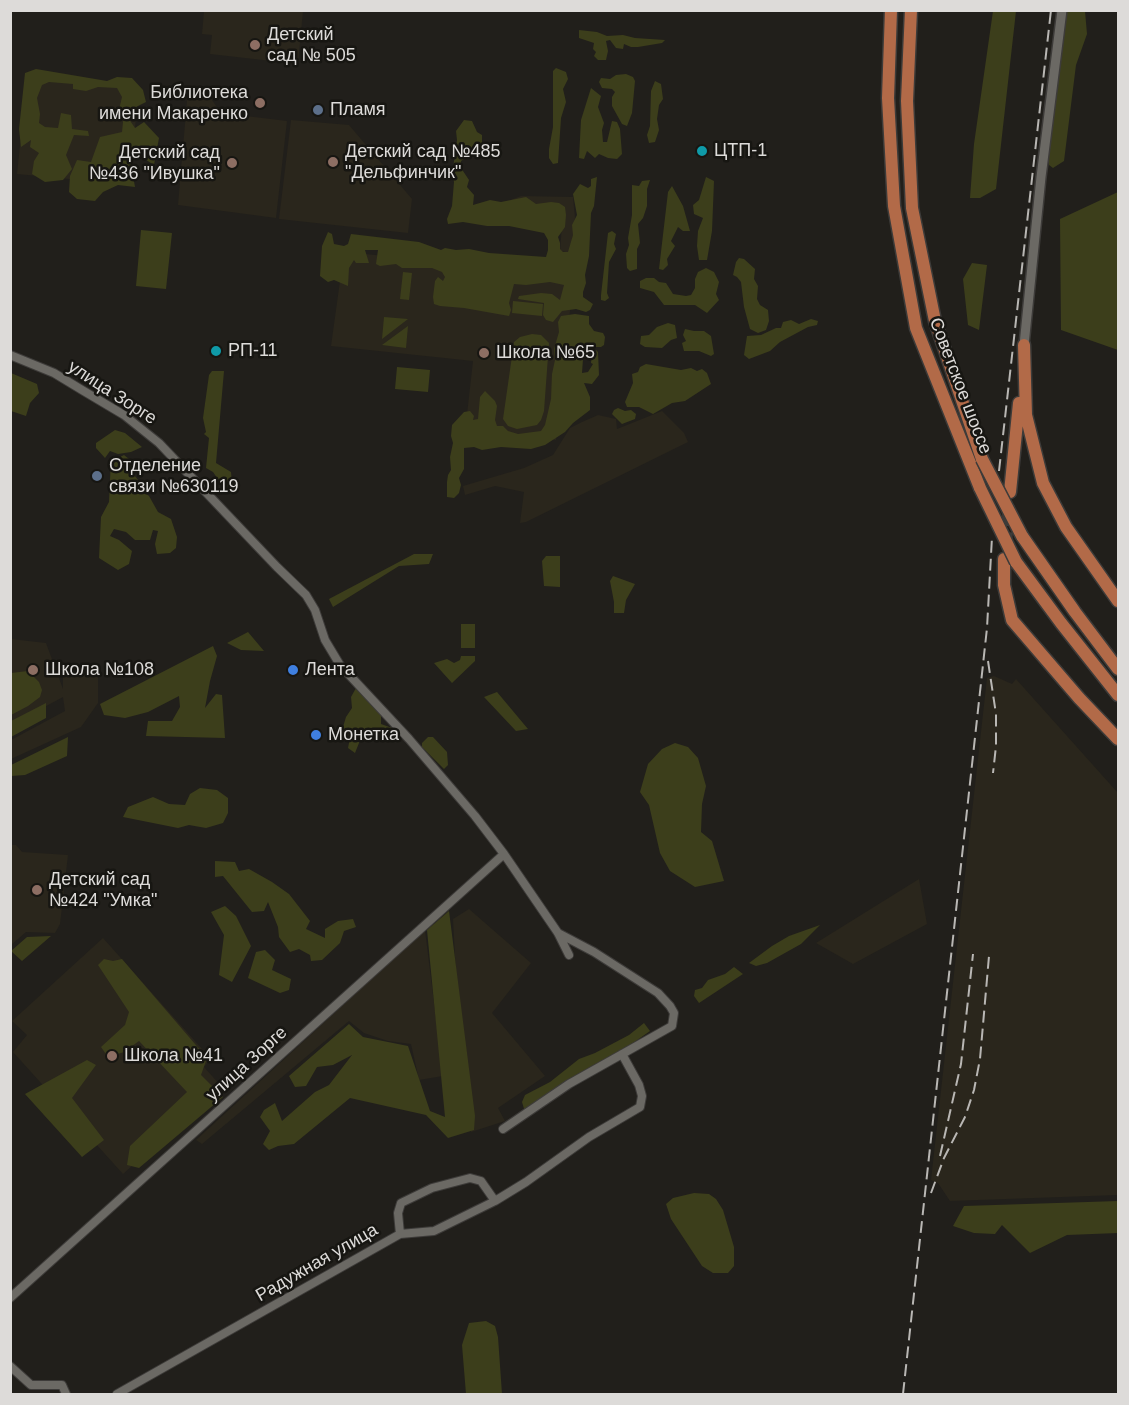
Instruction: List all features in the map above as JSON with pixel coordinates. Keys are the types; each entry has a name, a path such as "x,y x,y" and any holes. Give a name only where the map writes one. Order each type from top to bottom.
{"highway":[{"name":"Советское шоссе","path":"891,10 888,98 894,207 916,328 1010,561 1119,695"},
{"name":"Советское шоссе","path":"910,10 907,101 912,208 935,321 982,459 1022,536 1075,612 1119,669"},
{"path":"1010,492 1024,345"},
{"path":"1024,345 1026,415 1043,483 1066,527 1119,601"},
{"path":"1010,561 1005,585 1012,620 1078,698 1119,739"}],"street":[{"path":"1024,345 1041,177 1062,10"},
{"name":"улица Зорге","path":"10,355 54,374 82,390 124,415 159,442 306,595 315,610 325,640 340,665 409,739 475,816 558,933 568,955"},
{"name":"улица Зорге","path":"10,1298 504,854"},
{"path":"503,1130 569,1084 672,1026 674,1013 658,993 594,952 558,933"},
{"name":"Радужная улица","path":"117,1395 400,1234 434,1232 495,1201 589,1137 640,1107 642,1096 639,1085 622,1054"},
{"path":"400,1234 398,1213 401,1203 432,1188 470,1178 482,1181 495,1201"},
{"path":"10,1366 31,1384 62,1385 66,1395"}],"shaded area":[{"name":"Детский сад № 505","path":"204,11 303,11 298,64 210,54 212,35 202,34"},
{"path":"27,77 138,89 131,185 17,174"},
{"name":"Детский сад №436 \"Ивушка\"","path":"188,89 205,90 221,113 287,121 276,218 178,205"},
{"name":"Детский сад №485 \"Дельфинчик\"","path":"291,120 349,125 412,199 408,233 279,219"},
{"path":"521,196 573,197 575,218 571,253 560,251 563,211 498,205"},
{"name":"Школа №65","path":"344,252 574,274 556,440 465,432 473,361 331,346"},
{"path":"662,411 684,433 688,442 526,522 520,523 524,492 495,486 465,495 463,486 524,468 553,455 570,428 598,415 616,419 617,429"},
{"path":"11,639 46,643 63,689 63,668 98,664 98,703 81,727 11,759 11,740 65,711 63,697 11,725"},
{"path":"994,676 1012,684 1016,679 1118,793 1118,1195 950,1201 938,1183 931,1180 987,678"},
{"name":"Детский сад №424 \"Умка\"","path":"10,845 16,845 22,852 68,855 60,924 55,933 26,932 11,945"},
{"path":"919,879 927,924 853,964 816,943"},
{"path":"469,909 531,963 492,1013 545,1076 498,1108 505,1121 471,1132 459,1033 453,919"},
{"path":"425,930 443,1076 419,1080 411,1044 388,1041 364,1033 349,1021 202,1144 196,1140"},
{"name":"Школа №41","path":"103,938 211,1059 204,1067 221,1086 123,1174 13,1052 27,1035 12,1021"}],"green space":[{"path":"993,11 1016,11 996,189 980,198 970,198 974,144"},
{"path":"1066,11 1085,11 1087,34 1076,65 1064,161 1053,168 1049,165 1048,157"},
{"path":"579,30 597,32 607,36 623,35 665,40 662,43 638,47 624,44 623,49 616,48 610,40 606,41 608,51 606,60 598,60 594,56 596,52 593,49 594,43 579,38"},
{"path":"556,68 566,72 568,79 563,89 566,102 561,118 558,163 553,164 549,158 549,149 553,127 553,71"},
{"path":"36,69 107,81 117,77 132,78 143,90 146,102 128,111 119,110 122,97 117,88 98,87 86,91 73,89 73,84 49,82 42,85 37,98 39,123 45,127 58,128 61,113 71,115 72,129 88,131 89,136 74,135 66,155 72,169 63,180 45,182 32,174 34,161 39,153 30,147 31,140 21,147 19,129 25,73"},
{"path":"626,74 633,77 635,81 632,113 627,126 622,124 612,106 612,97 615,92 612,89 602,88 599,82 601,78 610,79 616,75"},
{"path":"655,81 661,84 663,99 659,105 657,119 659,130 655,142 649,143 647,135 650,126 651,91"},
{"path":"591,88 601,96 598,107 604,123 603,142 607,142 612,121 617,122 620,129 622,154 617,159 599,154 595,158 587,151 584,159 579,158 581,120"},
{"path":"124,112 135,128 144,122 159,138 154,165 140,156 130,158 135,187 118,185 103,192 95,201 77,199 69,192 70,176 77,160 91,162 100,137 122,132"},
{"path":"464,120 472,121 477,132 482,135 479,149 461,161 461,168 469,180 467,187 474,195 473,205 490,200 501,202 526,197 536,204 559,203 565,207 566,215 565,227 558,237 560,249 563,252 568,252 573,235 572,225 577,215 573,194 580,184 588,188 591,186 591,179 597,177 594,206 591,213 586,283 583,292 583,297 593,304 590,310 586,312 576,309 562,311 553,322 546,320 543,315 544,303 518,299 519,296 541,293 552,294 560,300 564,285 550,282 514,284 509,303 511,310 509,316 440,306 434,304 433,297 435,281 438,277 443,281 445,277 442,272 432,268 402,268 396,264 380,266 376,264 378,250 365,250 369,263 356,263 354,260 349,268 348,286 334,280 328,282 320,276 322,246 328,232 332,234 334,244 344,246 348,244 351,234 419,242 441,250 445,248 469,249 489,253 546,257 548,240 544,233 509,226 487,226 463,222 448,224 447,219 452,206 456,131"},
{"path":"706,177 714,181 712,231 707,260 699,260 698,231 703,218 694,214 693,205 699,200"},
{"path":"650,180 647,189 647,206 638,224 640,243 637,249 637,269 630,271 627,268 626,254 632,215 632,185 639,186 642,181"},
{"path":"672,186 683,206 690,231 683,231 678,227 671,241 675,246 667,259 668,265 663,270 659,269 668,192"},
{"path":"1118,192 1118,350 1061,330 1060,219"},
{"path":"141,230 172,233 166,289 136,286"},
{"path":"612,231 616,234 614,244 616,249 609,262 607,293 609,298 605,301 601,300 601,295 608,233"},
{"path":"739,258 744,259 755,269 754,279 758,286 757,299 760,305 768,310 769,321 766,330 758,333 750,329 741,282 733,275"},
{"path":"972,263 987,265 979,330 968,325 963,279"},
{"path":"706,268 714,272 719,282 716,294 719,300 707,313 695,305 664,305 654,292 640,288 640,281 654,278 666,283 673,294 691,295 698,272"},
{"path":"403,272 412,273 409,300 400,299"},
{"path":"513,301 543,304 542,316 512,313"},
{"path":"575,314 589,316 589,324 594,331 603,333 605,337 604,345 601,347 586,347 583,359 582,373 588,372 593,364 591,363 592,351 598,352 599,375 592,384 584,383 590,397 590,410 565,432 545,445 531,449 464,448 464,469 459,478 461,485 459,493 454,498 447,497 453,443 452,425 464,412 470,411 474,416 473,420 478,419 480,397 485,391 497,406 495,420 497,426 503,426 508,431 518,434 541,431 545,425 551,399 554,349 559,332 558,322 561,316"},
{"path":"384,317 408,319 382,339"},
{"path":"811,319 818,321 817,325 808,327 780,342 770,351 749,359 744,355 747,336 761,335 781,328 783,322 791,320 799,324"},
{"path":"668,323 675,325 677,338 662,348 645,347 640,344 641,336 649,335 657,327"},
{"path":"408,326 406,348 382,345"},
{"path":"685,329 704,331 711,336 714,354 711,356 699,351 684,351 682,343 686,341 683,335"},
{"path":"532,334 541,335 549,343 544,411 537,425 517,429 508,426 503,419 514,342 520,337"},
{"path":"646,364 681,370 702,369 707,373 711,384 685,401 672,403 653,414 639,407 627,407 625,402 633,383 632,374 638,372 640,367"},
{"path":"397,367 430,370 428,392 395,389"},
{"path":"212,371 224,371 216,463 231,472 232,484 224,488 213,472 206,468 209,438 204,434 206,432 203,418 209,375"},
{"path":"11,373 37,384 39,393 30,403 26,416 11,411"},
{"path":"618,408 625,411 631,410 636,414 635,419 622,424 612,414"},
{"path":"115,430 125,433 142,447 118,454 110,451 105,458 96,448 96,443"},
{"path":"124,455 129,459 131,471 158,512 171,519 177,537 176,548 170,553 157,554 155,544 158,531 153,530 150,540 135,540 126,532 114,529 110,536 132,551 129,564 118,570 99,558 101,517 109,502 111,458"},
{"path":"414,554 433,554 429,564 399,566 333,607 329,599"},
{"path":"546,556 560,556 560,587 544,586 542,561"},
{"path":"613,576 635,584 626,600 624,613 614,613 610,581"},
{"path":"461,624 475,624 475,648 461,648"},
{"path":"248,632 264,651 241,650 227,643"},
{"path":"213,646 217,656 205,708 216,694 222,695 225,738 146,736 148,721 172,721 180,707 179,696 148,712 125,718 104,715 100,704"},
{"path":"461,656 475,656 475,661 452,683 434,663 447,659 454,663 460,660"},
{"path":"28,671 39,682 42,690 40,697 11,715 11,673"},
{"path":"356,688 381,714 381,724 392,728 395,736 389,739 363,733 355,753 348,748 350,738 343,727 352,708 351,697"},
{"path":"497,692 528,729 516,731 484,697"},
{"path":"46,703 46,718 11,737 11,721"},
{"path":"68,737 67,756 25,775 11,776 11,765"},
{"path":"428,737 433,737 447,752 448,765 444,769 422,747 422,743"},
{"path":"675,743 688,747 698,758 706,786 702,804 701,832 712,841 724,881 695,887 670,871 660,853 649,805 640,792 648,764 662,749"},
{"path":"200,788 217,790 228,798 228,813 223,823 206,828 189,825 178,828 123,817 128,807 153,797 169,804 185,805 190,794"},
{"path":"215,861 235,862 239,871 249,869 272,882 289,894 310,921 306,929 325,938 325,929 338,921 353,919 356,927 344,931 340,943 322,960 311,961 310,955 299,949 290,952 279,937 278,927 268,902 264,911 252,912 223,876 215,877"},
{"path":"225,906 236,916 251,946 232,982 219,975 224,935 211,912"},
{"path":"449,911 475,1116 474,1130 448,1138 426,1115 350,1098 294,1144 269,1150 263,1144 270,1131 260,1117 264,1110 275,1103 282,1121 315,1092 329,1085 352,1055 333,1065 317,1067 306,1086 295,1087 289,1076 349,1024 363,1037 408,1046 430,1111 445,1117 427,930"},
{"path":"820,925 801,944 767,963 756,966 749,963 789,936"},
{"path":"51,936 22,961 11,951 27,937"},
{"path":"265,950 275,960 272,970 291,979 289,990 280,993 248,978 256,952"},
{"path":"104,959 113,961 122,959 207,1058 201,1075 223,1097 139,1168 127,1165 130,1146 187,1092 139,1041 124,1052 108,1057 101,1047 125,1025 129,1012 98,965"},
{"path":"734,967 743,974 699,1003 694,996 695,990 702,988 708,980 725,974"},
{"path":"644,1023 650,1031 612,1058 525,1112 522,1102 525,1095 550,1082 579,1059 629,1035"},
{"path":"87,1060 96,1065 72,1098 104,1140 82,1157 25,1094"},
{"path":"694,1193 709,1194 716,1199 723,1210 734,1247 734,1266 728,1273 713,1273 702,1266 671,1219 666,1204 673,1198"},
{"path":"1118,1201 1118,1233 1067,1235 1030,1253 1002,1225 995,1234 974,1233 953,1226 964,1206"},
{"path":"486,1321 495,1326 498,1337 502,1394 466,1394 462,1345 469,1323"}],"tunnel":[{"path":"1006,544 1009,505"}],"railway":[{"path":"999,471 1051,10"},
{"path":"903,1394 987,628 992,537"},
{"path":"988,661 996,714 993,773"},
{"path":"940,1156 961,1064 973,954"},
{"path":"931,1193 944,1158 965,1117 974,1090 980,1059 989,956"}],"place":[{"name":"Детский сад № 505","path":"255,45"},
{"name":"Библиотека имени Макаренко","path":"260,103"},
{"name":"Пламя","path":"318,110"},
{"name":"ЦТП-1","path":"702,151"},
{"name":"Детский сад №485 \"Дельфинчик\"","path":"333,162"},
{"name":"Детский сад №436 \"Ивушка\"","path":"232,163"},
{"name":"РП-11","path":"216,351"},
{"name":"Школа №65","path":"484,353"},
{"name":"Отделение связи №630119","path":"97,476"},
{"name":"Школа №108","path":"33,670"},
{"name":"Лента","path":"293,670"},
{"name":"Монетка","path":"316,735"},
{"name":"Детский сад №424 \"Умка\"","path":"37,890"},
{"name":"Школа №41","path":"112,1056"}]}
